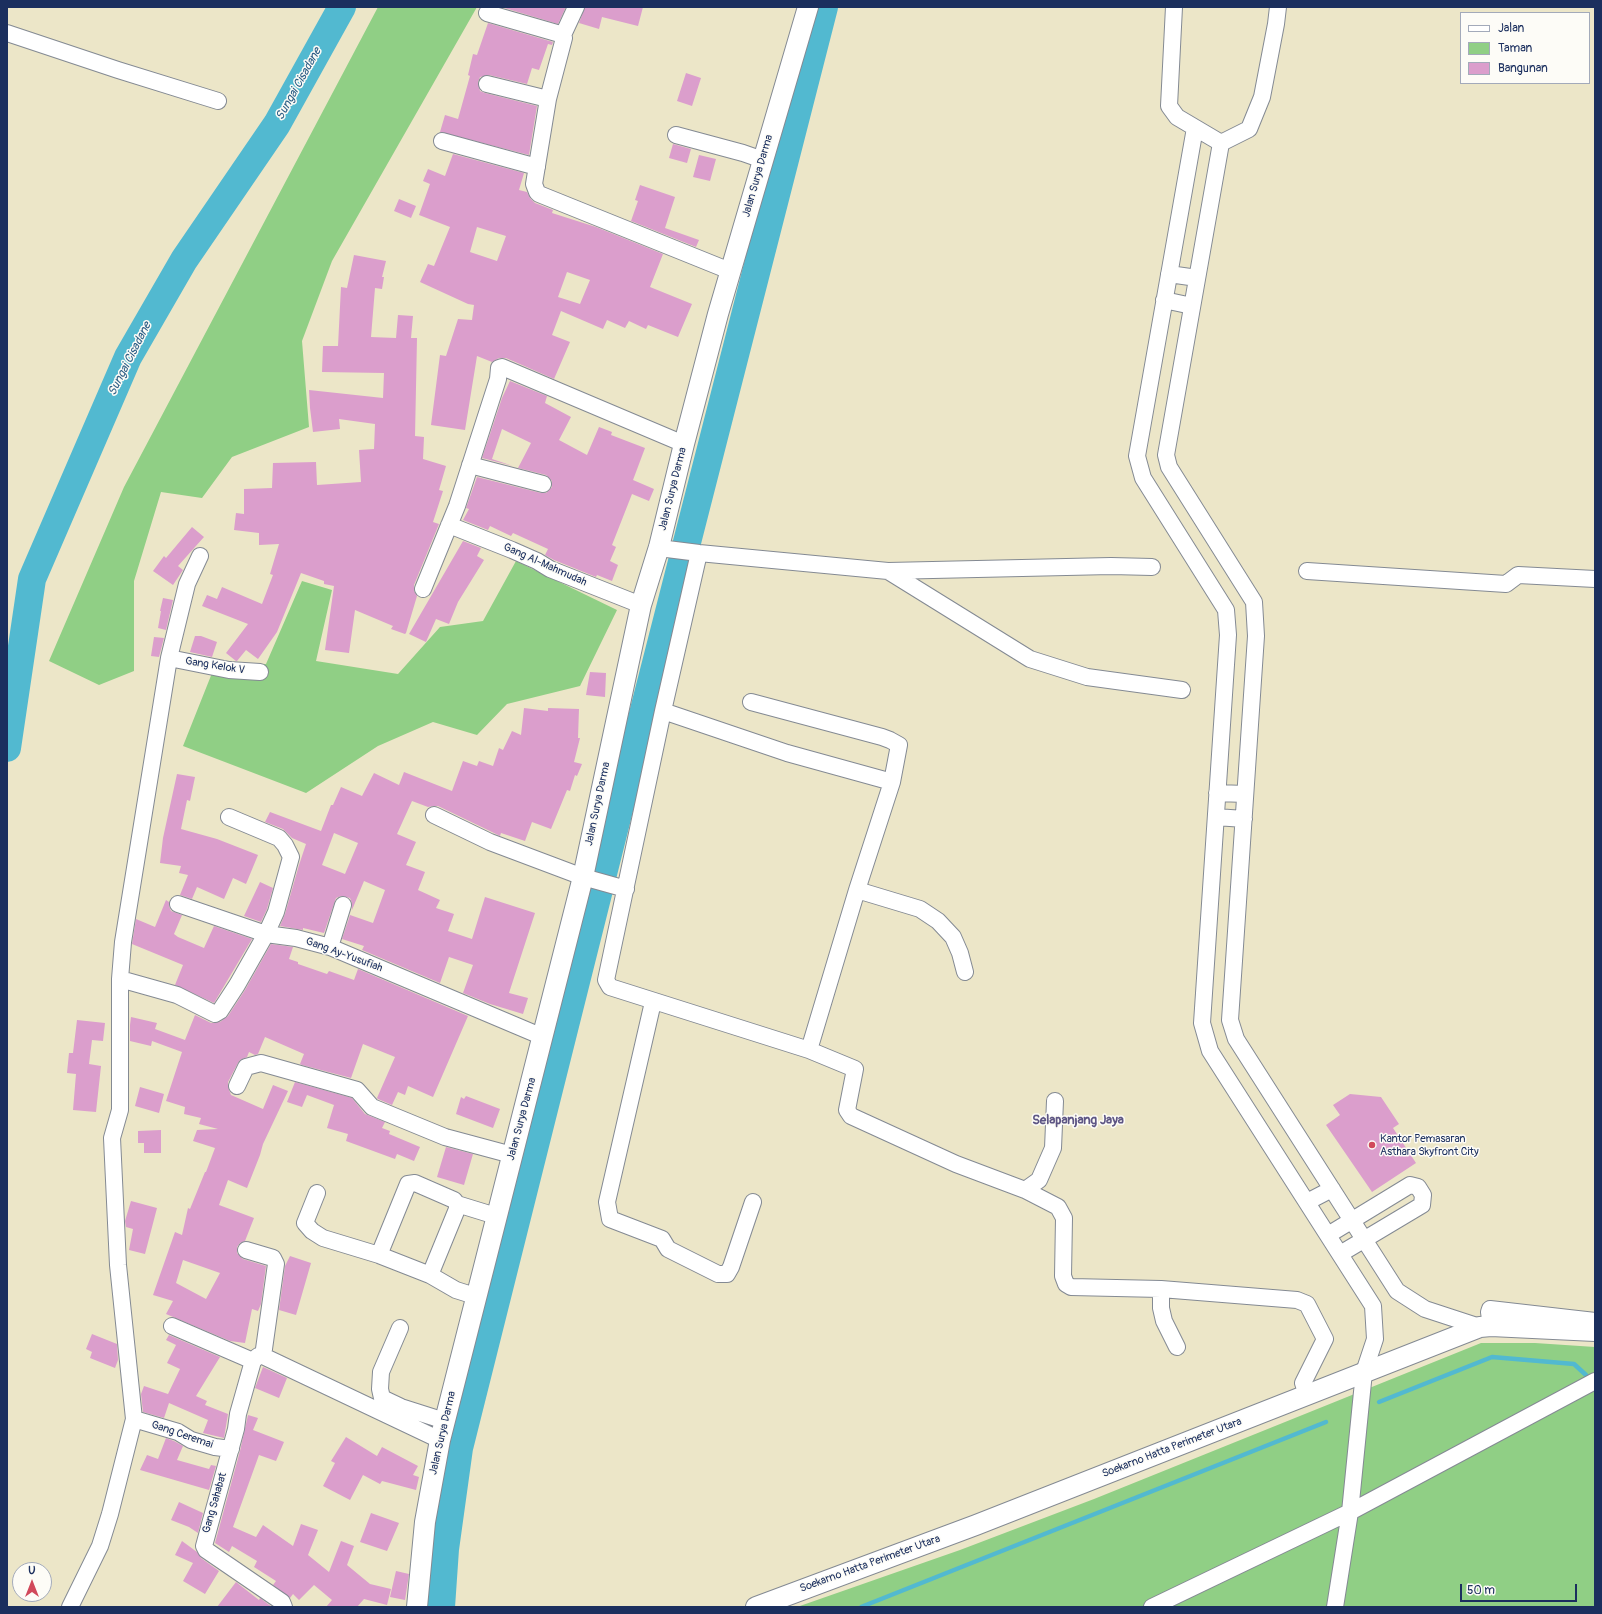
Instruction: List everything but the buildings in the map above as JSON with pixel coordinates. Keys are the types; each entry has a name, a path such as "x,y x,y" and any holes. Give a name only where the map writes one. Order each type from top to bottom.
{"main road":[{"name":"Jalan Surya Darma","path":"417,1607 425,1522 440,1440 496,1216 543,1037 588,878 641,605 663,548 684,444 730,272 808,7"},
{"name":"Soekarno Hatta Perimeter Utara","path":"756,1607 984,1522 1364,1372 1485,1326 1595,1331"}],"street":[{"path":"576,7 563,35 564,38 548,99 534,184 535,189 539,194 730,272"},
{"path":"1174,7 1169,106 1177,117 1221,143"},
{"path":"1221,143 1249,129 1262,97 1278,7"},
{"path":"487,13 563,35"},
{"path":"7,33 218,101"},
{"path":"487,84 548,99"},
{"path":"1195,128 1137,456 1143,478 1226,610 1228,636 1202,1023 1210,1051 1374,1306 1375,1338 1364,1372 1350,1512 1335,1607"},
{"path":"676,134 763,160"},
{"path":"442,140 537,167"},
{"path":"1221,143 1166,455 1169,467 1254,602 1256,636 1230,1020 1236,1040 1397,1291 1425,1309 1485,1326 1490,1309 1595,1321"},
{"path":"1169,274 1197,278"},
{"path":"1164,300 1192,306"},
{"path":"423,589 449,525 470,465 498,378 499,368 502,367 684,444"},
{"path":"470,465 543,484"},
{"name":"Gang Al-Mahmudah","path":"449,525 512,550 537,561 550,569 641,605"},
{"path":"663,548 697,553 888,571 1103,566 1152,567"},
{"path":"697,553 663,711 620,887 606,980 610,987 653,1002 809,1050 855,1069 847,1110 851,1116 956,1164 1025,1190 1058,1206 1064,1218 1064,1276 1066,1284 1071,1287 1161,1289 1297,1300 1307,1304 1325,1339 1303,1383 1307,1395"},
{"path":"70,1607 100,1546 110,1514 134,1419 118,1265 112,1138 120,1110 120,979 123,942 169,658 187,584 200,556"},
{"path":"1307,570 1506,584 1518,575 1595,579"},
{"path":"888,571 1030,659 1087,676 1182,690"},
{"name":"Gang Kelok V","path":"169,658 223,669 260,672"},
{"path":"751,702 890,740 899,745 892,782 857,890 809,1050"},
{"path":"663,711 787,753 892,782"},
{"path":"1217,793 1245,794"},
{"path":"434,815 490,842 588,878 620,887"},
{"path":"120,979 178,995 215,1014 220,1011 233,992 266,934 276,912 291,857 285,845 279,838 230,817"},
{"path":"1216,817 1244,819"},
{"path":"857,890 920,909 938,921 953,937 965,972"},
{"name":"Gang Ay-Yusufiah","path":"178,904 266,934 296,938 330,947 543,1037"},
{"path":"330,947 343,905"},
{"path":"653,1002 607,1202 610,1219 662,1239 668,1249 718,1274 727,1274 731,1267 753,1202"},
{"path":"237,1086 246,1067 261,1063 357,1090 372,1107 445,1137 512,1155"},
{"path":"1025,1190 1039,1180 1053,1148 1055,1101"},
{"path":"379,1255 408,1184 415,1183 454,1200 456,1204 496,1216"},
{"path":"1328,1235 1410,1186 1418,1187 1423,1195 1422,1205 1340,1254"},
{"path":"1307,1202 1332,1189"},
{"path":"317,1193 305,1223 312,1231 323,1238 379,1255 430,1275 456,1290 476,1296"},
{"path":"1380,1203 1392,1222"},
{"path":"430,1275 456,1209 456,1204"},
{"name":"Gang Sahabat","path":"246,1250 273,1258 276,1264 258,1359 238,1414 236,1429 204,1546 206,1550 282,1602 284,1607"},
{"path":"1161,1289 1161,1308 1164,1321 1177,1347"},
{"path":"172,1326 258,1359 440,1440"},
{"path":"400,1328 381,1372 380,1389 382,1398 401,1407 445,1421"},
{"path":"1152,1607 1350,1512 1595,1381"},
{"name":"Gang Ceremai","path":"134,1419 178,1432 191,1440 230,1450"}],"green space":[{"path":"378,7 477,7 332,261 302,341 309,427 232,457 202,498 161,492 134,581 134,671 99,685 49,661 124,487"},
{"path":"516,561 617,610 580,686 507,704 477,735 433,722 378,746 306,793 183,746 216,663 266,664 302,581 332,590 316,661 398,674 440,627 483,621"},
{"path":"1481,1343 1535,1343 1595,1347 1595,1607 797,1607 960,1550 1094,1499"}],"waterway":[{"name":"Sungai Cisadane","path":"7,748 32,579 128,357 184,260 277,124 342,7"},
{"path":"441,1607 445,1549 459,1448 642,718 824,7"},
{"path":"1379,1402 1492,1357 1574,1364 1586,1375"},
{"path":"861,1607 1326,1422"}],"place":[{"name":"Kantor Pemasaran Asthara Skyfront City","path":"1372,1145"}],"district":[{"name":"Selapanjang Jaya","path":"1078,1121"}]}
